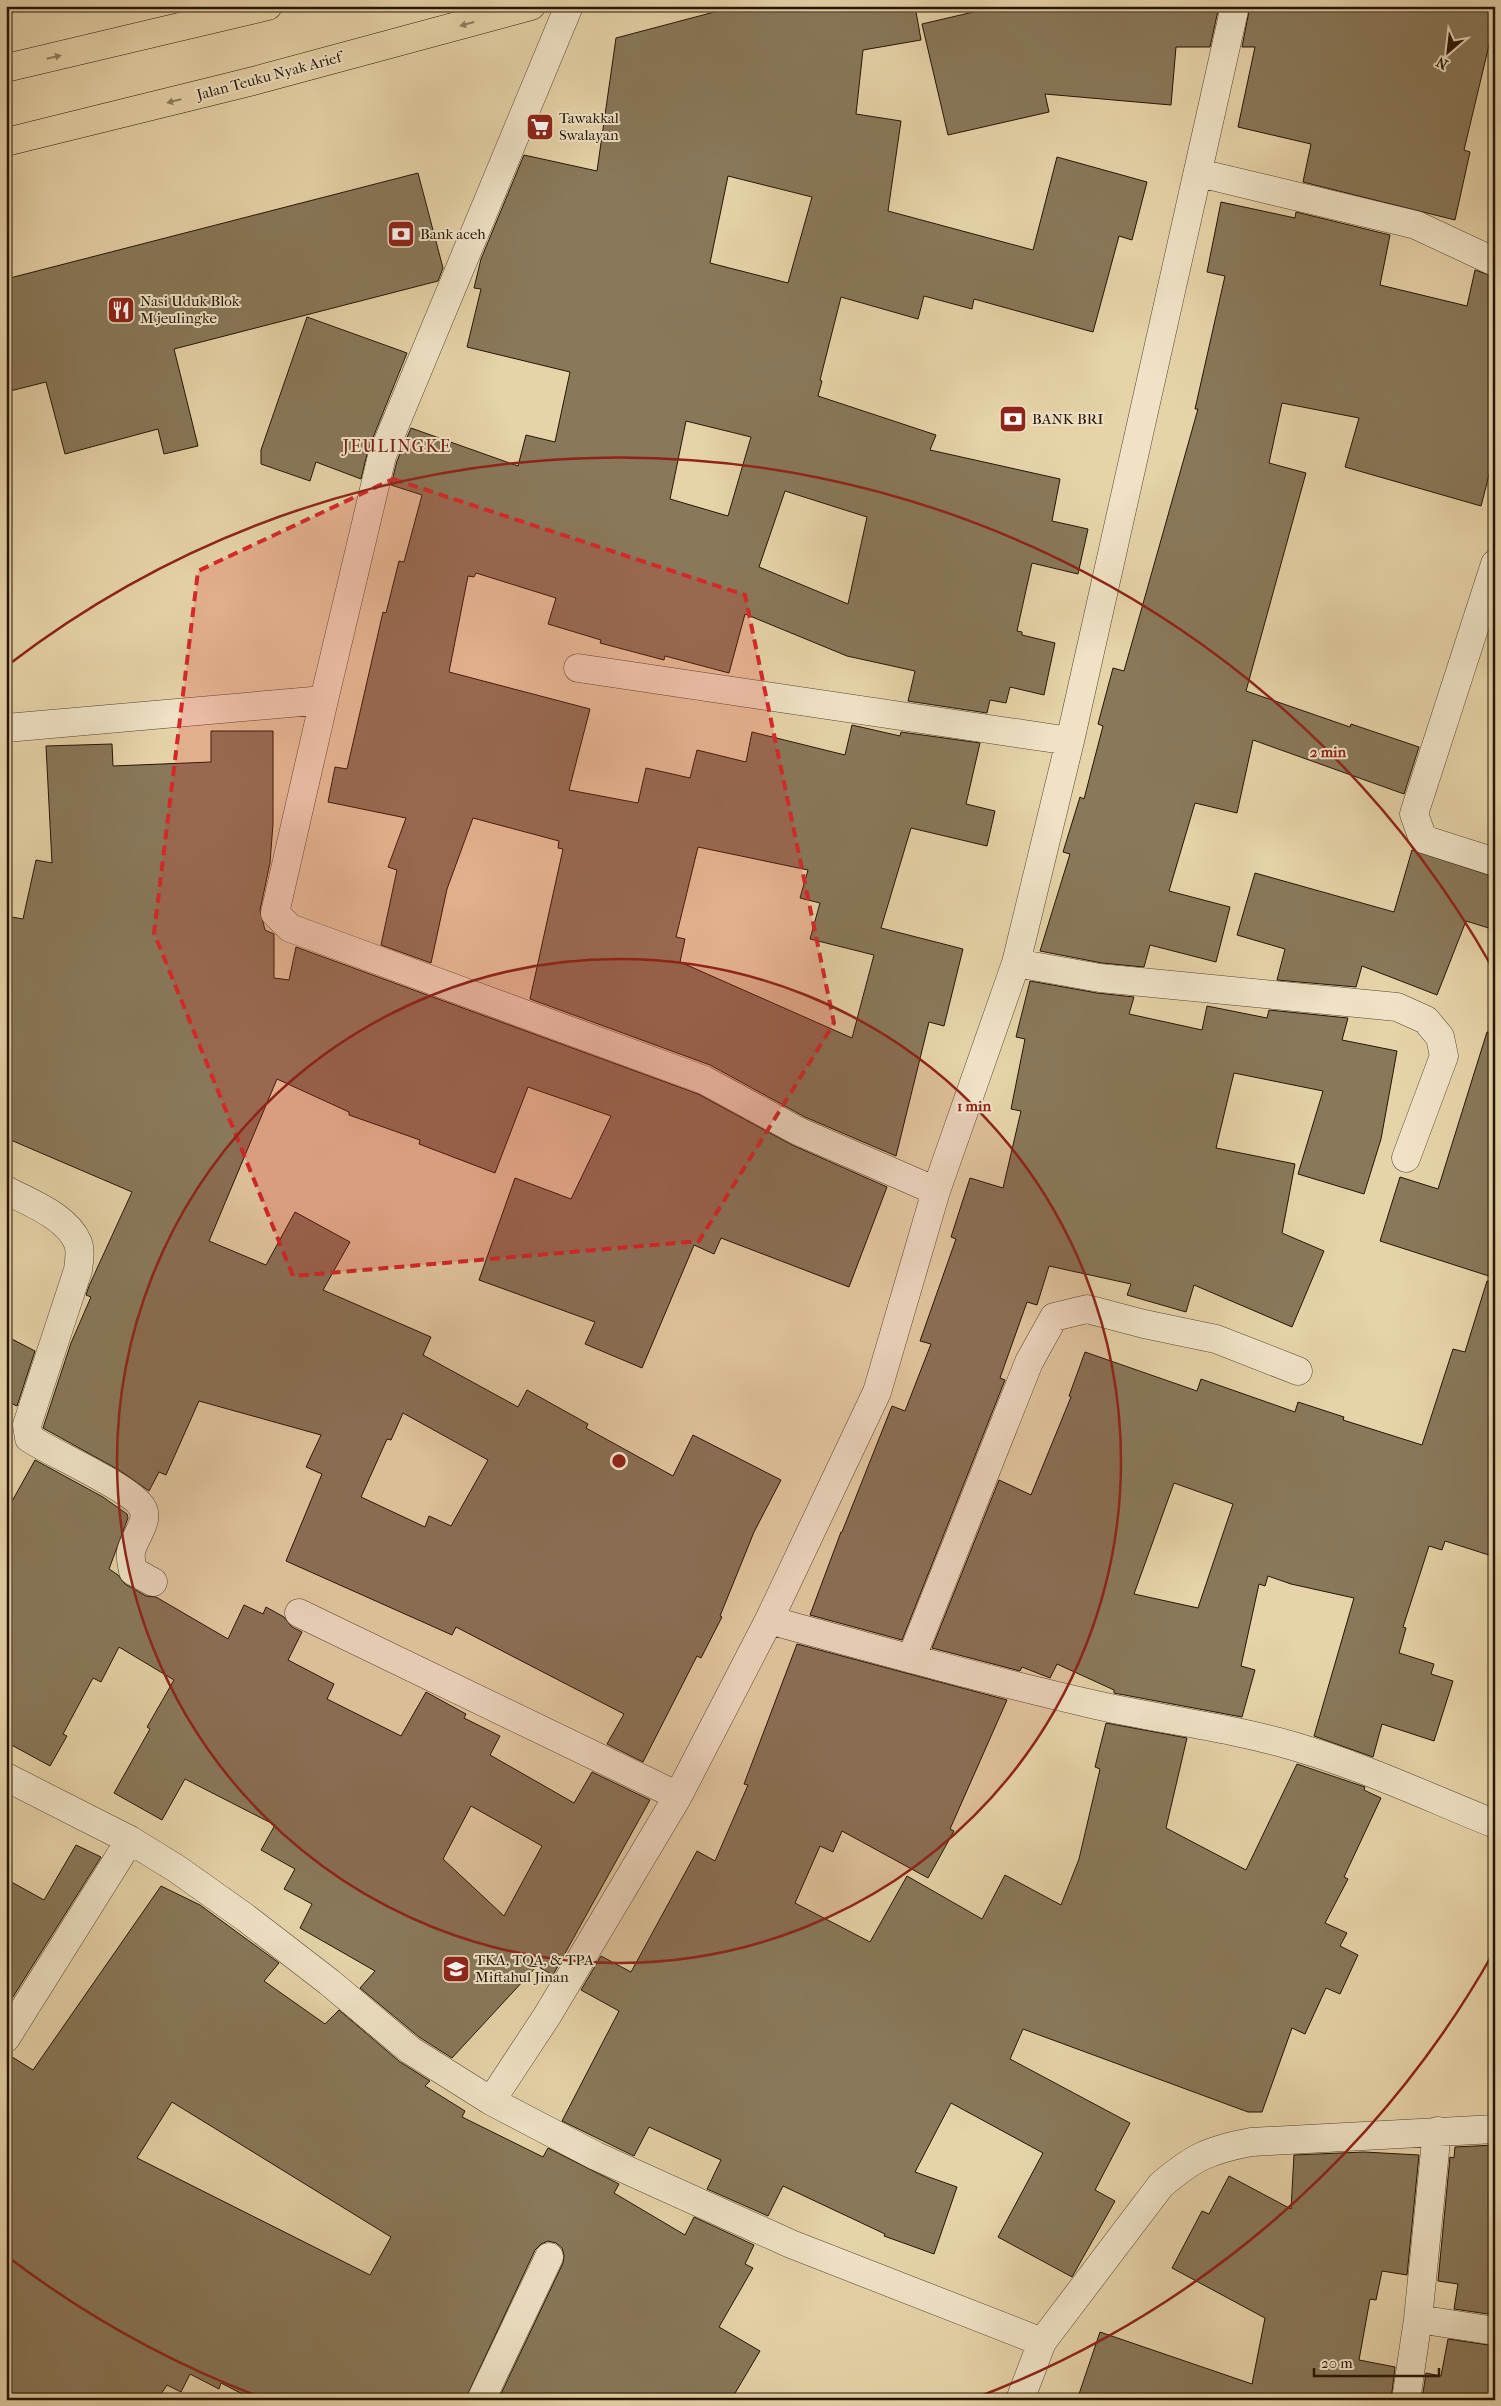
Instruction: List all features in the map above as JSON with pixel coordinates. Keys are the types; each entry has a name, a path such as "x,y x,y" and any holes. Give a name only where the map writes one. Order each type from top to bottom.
{"highway":[{"path":"6,68 268,6"},
{"name":"Jalan Teuku Nyak Arief","path":"6,142 257,80 531,6"}],"street":[{"path":"569,6 382,456 275,913 290,928 704,1080 798,1130 936,1191"},
{"path":"491,2100 547,2016 678,1796 769,1620 877,1392 936,1191 1016,963 1070,741 1199,174 1235,6"},
{"path":"1199,174 1416,225 1495,262"},
{"path":"1495,564 1414,814 1424,839 1495,862"},
{"path":"578,668 1070,741"},
{"path":"6,728 324,700"},
{"path":"1016,963 1100,978 1397,1007 1426,1020 1440,1037 1444,1056 1406,1158"},
{"path":"6,1190 54,1216 72,1233 78,1244 80,1254 78,1270 27,1425 29,1438 42,1448 126,1491 142,1505 145,1515 131,1554 133,1571 153,1582"},
{"path":"911,1659 1029,1362 1054,1318 1087,1309 1144,1324 1216,1339 1298,1371"},
{"path":"299,1613 678,1796"},
{"path":"769,1620 911,1659 1097,1705 1214,1727 1292,1746 1343,1762 1495,1824"},
{"path":"6,1777 130,1840 177,1869 246,1918 329,1982 410,2050 491,2100 596,2156 791,2244 1042,2342"},
{"path":"6,2038 130,1840"},
{"path":"1020,2400 1042,2342 1161,2185 1185,2165 1216,2149 1251,2142 1495,2129"},
{"path":"1406,2400 1418,2319 1437,2131"},
{"path":"480,2400 549,2257"},
{"path":"1418,2319 1495,2332"}],"highlighted area":[{"path":"393,479 745,595 834,1023 699,1241 293,1276 154,933 198,571"}],"building":[{"path":"737,6 915,6 921,40 863,50 856,114 901,121 888,211 1033,250 1057,157 1147,182 1132,240 1119,236 1093,332 974,299 972,309 924,296 918,319 841,297 820,380 822,381 818,396 936,435 930,450 1060,479 1052,521 1088,529 1078,574 1032,563 1017,631 1022,632 1022,635 1055,643 1044,695 1010,687 1006,703 990,700 987,713 908,701 915,671 847,656 745,614 729,673 665,656 664,660 600,643 601,640 548,624 556,598 476,573 474,577 468,576 449,672 590,709 569,790 638,803 646,768 690,778 697,750 746,762 752,732 845,755 852,725 900,736 901,732 980,743 966,804 995,811 987,846 911,828 881,928 963,949 944,1026 929,1022 896,1156 805,1117 710,1065 530,999 563,849 558,848 559,841 473,818 447,889 431,963 381,945 397,870 388,867 406,818 328,802 335,767 347,769 383,612 386,613 399,561 404,562 422,495 391,485 397,461 411,428 518,466 526,435 555,442 570,372 467,347 481,289 474,288 481,259 524,155 597,171 616,38","holes":["728,176 812,197 788,283 710,263","686,421 751,437 728,516 670,499","785,491 867,517 848,604 759,567","698,847 808,870 800,898 820,903 810,939 874,955 852,1038 680,962 685,939 676,937"]},
{"path":"999,6 1219,6 1210,47 1176,47 1171,105 1045,94 1049,112 948,135 922,24"},
{"path":"1250,6 1495,6 1495,20 1464,150 1470,152 1455,220 1303,182 1311,144 1238,127 1255,47 1242,47"},
{"path":"418,173 443,268 438,281 174,349 198,446 164,454 158,429 65,454 46,382 6,392 6,279"},
{"path":"1221,202 1295,218 1296,212 1390,235 1380,285 1467,306 1475,270 1495,277 1495,452 1481,506 1345,467 1359,418 1282,403 1269,463 1306,473 1246,691 1350,727 1351,724 1419,747 1404,794 1253,740 1237,813 1195,803 1169,891 1230,907 1216,962 1150,945 1144,967 1102,963 1040,951 1070,854 1063,852 1080,797 1084,799 1103,726 1098,724 1113,668 1124,671 1198,409 1195,409 1225,276 1207,272"},
{"path":"307,317 407,353 368,450 361,479 316,462 310,481 261,464 261,450"},
{"path":"211,731 273,731 273,824 270,863 260,910 265,930 274,934 274,978 289,980 296,947 698,1094 792,1145 887,1187 849,1287 721,1238 714,1254 694,1245 642,1368 585,1344 595,1322 479,1280 515,1178 571,1199 611,1116 528,1087 495,1173 419,1144 420,1140 349,1115 349,1112 277,1079 209,1241 266,1265 295,1212 350,1242 323,1290 431,1337 423,1355 518,1407 527,1390 588,1424 586,1428 673,1476 693,1435 781,1480 754,1532 720,1616 722,1617 701,1658 697,1656 643,1762 607,1744 624,1714 456,1627 452,1635 286,1561 322,1474 306,1467 321,1435 199,1401 166,1475 159,1472 149,1491 119,1470 43,1428 71,1343 91,1297 86,1295 89,1286 132,1192 6,1138 6,916 23,919 36,860 52,863 46,746 112,744 113,766 211,762","holes":["403,1413 488,1460 451,1526 429,1516 425,1527 361,1497 387,1439 391,1440"]},
{"path":"1412,850 1495,877 1495,930 1466,921 1437,995 1362,966 1356,987 1277,980 1285,949 1237,935 1255,873 1394,912"},
{"path":"1030,981 1097,993 1134,997 1129,1014 1202,1030 1207,1006 1267,1018 1269,1010 1348,1018 1342,1040 1397,1051 1381,1139 1364,1194 1298,1174 1323,1091 1234,1073 1216,1148 1295,1164 1282,1233 1324,1251 1292,1327 1194,1285 1186,1312 1127,1295 1131,1284 1049,1266 1037,1305 1027,1302 1000,1378 1005,1380 902,1640 810,1615 892,1406 905,1411 931,1344 920,1341 956,1239 951,1237 970,1178 1003,1188 1021,1111 1011,1109 1025,1039 1016,1037"},
{"path":"1487,1032 1495,1033 1495,1278 1380,1241 1400,1177 1438,1189"},
{"path":"1487,1281 1495,1282 1495,1557 1445,1541 1442,1550 1429,1546 1403,1627 1406,1628 1399,1653 1434,1664 1431,1674 1453,1681 1434,1741 1382,1724 1373,1757 1314,1736 1354,1598 1291,1584 1268,1576 1265,1586 1259,1584 1241,1666 1255,1670 1242,1717 1114,1693 1114,1690 1057,1664 1050,1678 1022,1667 1020,1671 932,1648 999,1480 1031,1495 1071,1397 1069,1396 1085,1352 1197,1391 1201,1379 1295,1412 1298,1402 1344,1417 1343,1420 1422,1445 1453,1349 1465,1352","holes":["1174,1483 1233,1504 1198,1608 1134,1594"]},
{"path":"6,1336 35,1351 17,1406 6,1401"},
{"path":"35,1460 103,1497 127,1514 128,1518 109,1569 118,1575 125,1584 146,1596 156,1597 228,1639 244,1605 263,1614 266,1607 284,1617 292,1627 302,1632 288,1660 334,1684 327,1699 401,1736 426,1692 466,1714 464,1718 500,1736 490,1755 574,1803 592,1772 650,1800 553,1975 537,1966 452,2058 419,2037 360,1988 375,1971 300,1928 312,1904 284,1889 295,1869 261,1850 275,1825 185,1779 162,1820 114,1793 150,1729 147,1727 174,1680 119,1647 101,1682 93,1678 63,1734 67,1736 50,1766 6,1742 6,1512","holes":["471,1806 542,1846 504,1916 443,1859"]},
{"path":"797,1644 1007,1700 950,1829 954,1831 928,1878 842,1831 833,1852 820,1846 795,1903 870,1942 907,1876 982,1919 1005,1875 1061,1905 1079,1859 1100,1769 1095,1767 1106,1723 1187,1738 1166,1828 1246,1870 1297,1764 1365,1787 1364,1790 1381,1798 1344,1877 1348,1879 1325,1923 1347,1933 1340,1946 1358,1955 1340,1994 1326,1988 1305,2034 1292,2028 1262,2112 1248,2112 1023,2029 1010,2059 1130,2123 1095,2190 1115,2201 1072,2277 998,2237 1043,2153 951,2103 915,2172 957,2187 934,2254 884,2236 885,2234 783,2186 768,2216 707,2189 721,2160 649,2127 634,2156 562,2121 619,2011 581,1990 601,1956 631,1972 697,1851 715,1861 748,1785 744,1784"},
{"path":"76,1845 101,1857 6,2008 6,1879 44,1900"},
{"path":"161,1886 200,1905 279,1963 264,1981 325,2024 339,2010 400,2062 430,2081 425,2086 465,2111 462,2117 543,2157 548,2148 619,2184 614,2193 685,2235 694,2217 754,2245 745,2264 753,2268 719,2327 760,2351 731,2400 507,2400 500,2396 563,2263 564,2255 562,2248 556,2243 548,2241 541,2244 535,2250 465,2400 254,2400 221,2383 219,2389 190,2374 181,2392 167,2385 157,2400 6,2400 6,2054 10,2053 9,2055 33,2070","holes":["172,2102 391,2237 370,2275 137,2158"]},
{"path":"1495,2145 1495,2315 1454,2309 1458,2284 1438,2281 1450,2157 1454,2158 1455,2147"},
{"path":"1364,2152 1419,2155 1407,2275 1382,2271 1376,2300 1370,2299 1359,2360 1395,2367 1391,2400 1307,2400 1281,2395 1280,2400 1077,2400 1100,2332 1252,2384 1265,2318 1172,2268 1202,2211 1209,2214 1229,2176 1291,2209 1294,2155"},
{"path":"1448,2339 1495,2346 1495,2400 1422,2400 1426,2373 1441,2376"}],"place":[{"name":"Tawakkal Swalayan","path":"540,127"},
{"name":"Bank aceh","path":"401,234"},
{"name":"Nasi Uduk Blok M jeulingke","path":"121,310"},
{"name":"BANK BRI","path":"1013,419"},
{"name":"TKA, TQA, & TPA Miftahul Jinan","path":"456,1969"}],"district":[{"name":"JEULINGKE","path":"397,446"}]}
